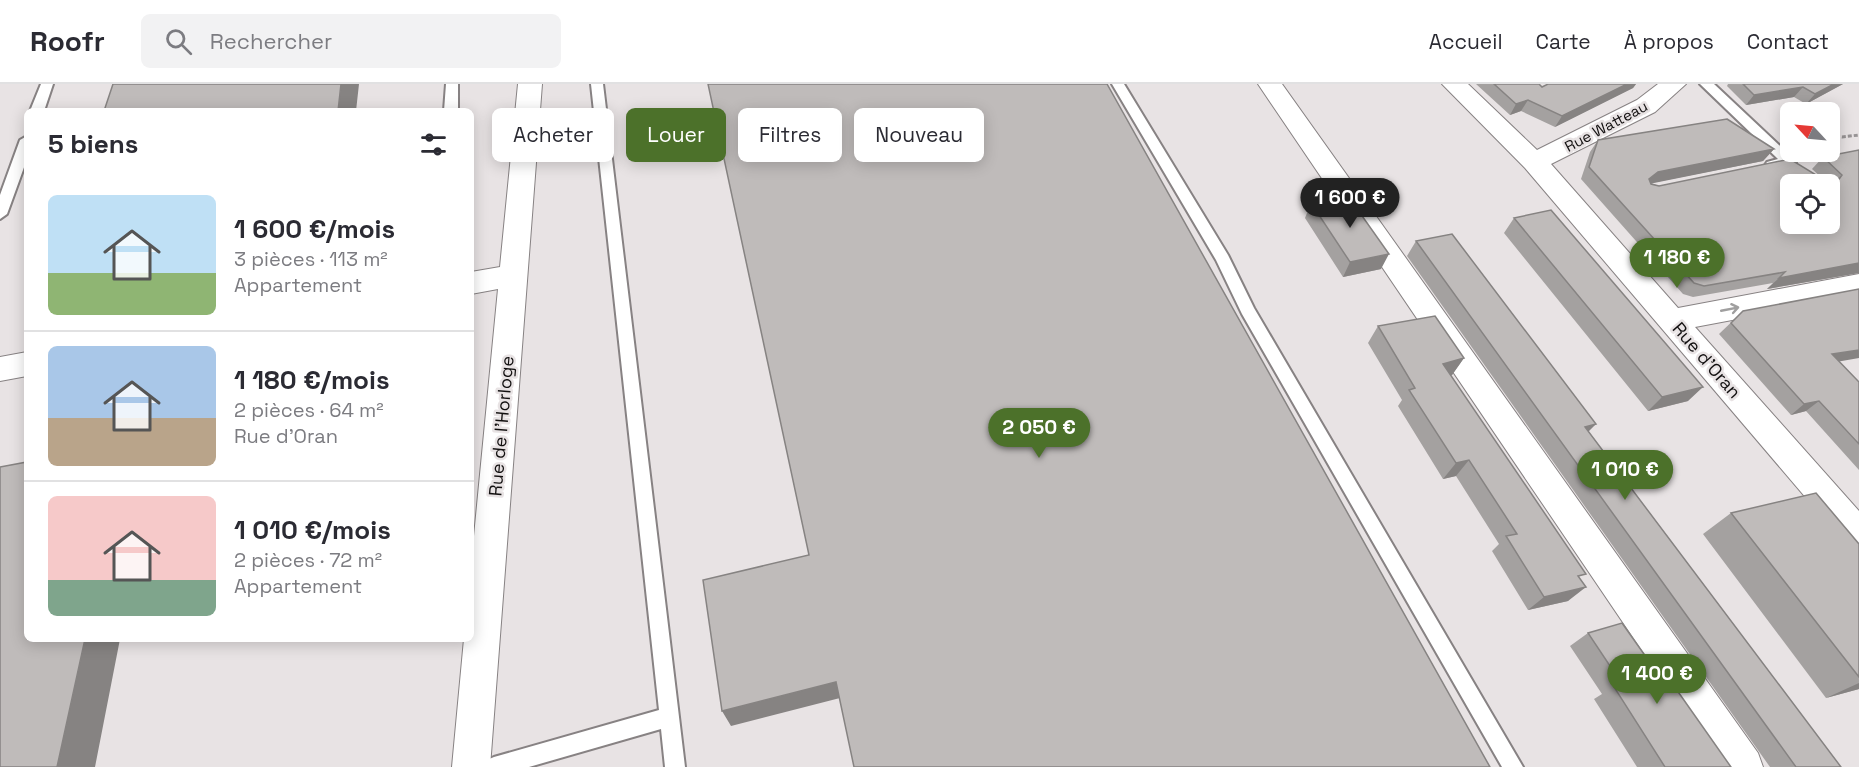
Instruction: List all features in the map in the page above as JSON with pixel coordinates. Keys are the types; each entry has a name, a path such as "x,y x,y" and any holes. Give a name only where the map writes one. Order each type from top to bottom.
{"street":[{"name":"Rue de l'Horloge","path":"471,767 530,84"},
{"path":"1270,84 1744,767"},
{"name":"Rue d'Oran","path":"1454,84 1510,136 1534,162 1859,535"},
{"name":"Rue Watteau","path":"1534,162 1646,106 1674,84"},
{"path":"474,282 514,275"},
{"path":"1673,321 1859,285"},
{"path":"0,369 24,365"}],"lane":[{"path":"38,108 47,84"},
{"path":"450,108 452,84"},
{"path":"597,84 675,767"},
{"path":"1118,84 1223,259 1247,310 1512,767"},
{"path":"1706,84 1789,162 1754,169"},
{"path":"0,214 24,148"},
{"path":"494,767 669,717"}],"path":[{"path":"1840,136 1859,135"}],"building":[{"path":"113,84 341,84 338,108 105,108"},
{"path":"708,84 1107,84 1490,767 854,767 836,682 722,711 703,580 809,555 725,162 726,108 713,108"},
{"path":"1494,84 1539,84 1542,87 1548,84 1627,84 1562,116 1528,100 1516,104"},
{"path":"1743,84 1834,84 1815,94 1803,87 1754,95"},
{"path":"1727,119 1774,149 1658,172 1649,179 1651,184 1659,186 1780,161 1795,162 1814,174 1780,174 1780,234 1840,234 1840,178 1842,175 1828,162 1840,162 1840,154 1859,150 1859,263 1779,278 1785,272 1704,286 1694,283 1589,167 1598,140"},
{"path":"1348,196 1389,254 1350,262 1311,203"},
{"path":"1551,210 1703,387 1662,397 1514,218"},
{"path":"1452,234 1596,424 1585,427 1841,767 1796,767 1416,241"},
{"path":"1859,289 1859,350 1832,354 1859,382 1859,444 1819,401 1804,404 1731,323 1743,311"},
{"path":"1435,316 1464,358 1443,364 1586,574 1578,576 1586,587 1544,597 1506,536 1517,534 1469,460 1456,463 1409,390 1415,388 1378,326"},
{"path":"24,463 24,642 84,642 57,767 0,767 0,467"},
{"path":"1816,493 1859,544 1859,677 1731,513"},
{"path":"1622,623 1668,688 1674,686 1731,767 1665,767 1614,687 1622,684 1588,633"}]}
